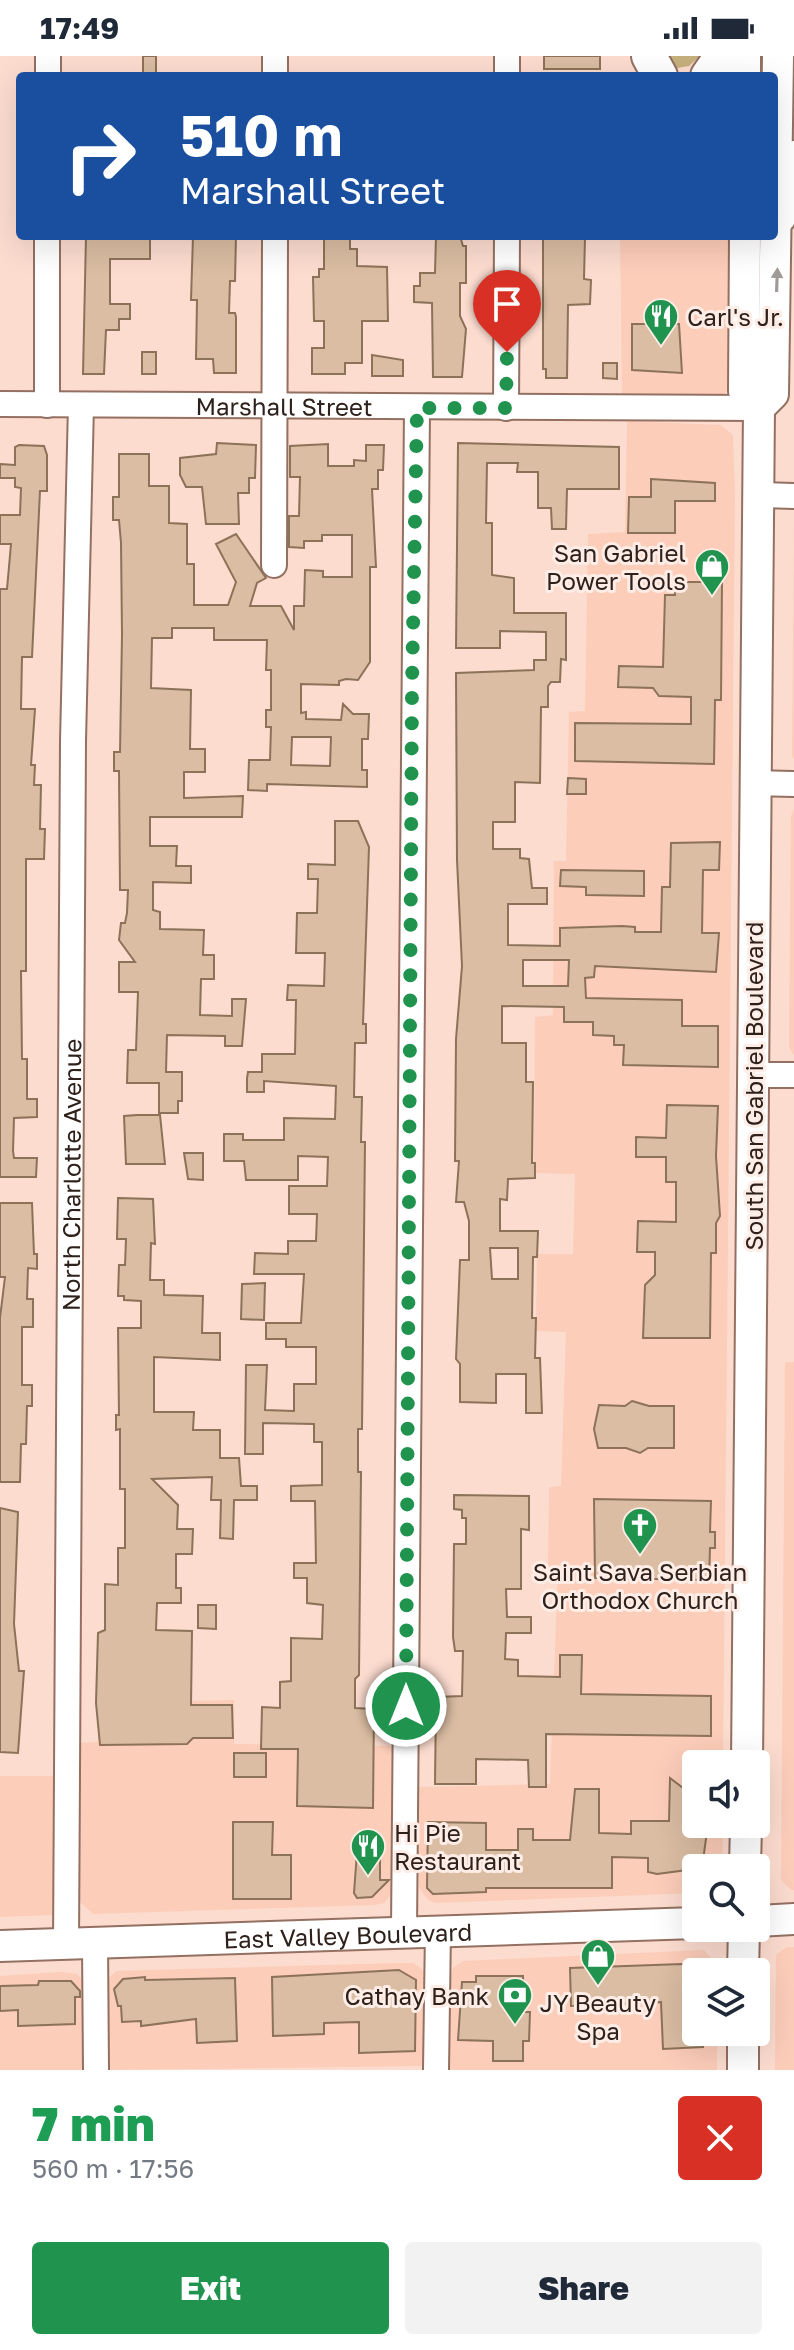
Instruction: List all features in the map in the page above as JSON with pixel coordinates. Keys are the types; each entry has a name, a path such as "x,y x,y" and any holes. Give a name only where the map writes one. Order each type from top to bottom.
{"highway":[{"path":"779,216 794,158"}],"main road":[{"name":"South San Gabriel Boulevard","path":"759,408 773,394 779,216 778,56"},
{"name":"South San Gabriel Boulevard","path":"745,240 744,391 759,408 747,1750"},
{"path":"770,1920 794,1919"},
{"name":"East Valley Boulevard","path":"0,1946 682,1923"},
{"path":"743,2046 743,2070"}],"street":[{"path":"47,240 47,405"},
{"path":"274,565 275,240"},
{"path":"506,408 507,240"},
{"name":"Marshall Street","path":"0,404 759,408"},
{"name":"North Charlotte Avenue","path":"81,405 72,772 80,1944 96,2070"},
{"path":"404,1931 417,408"},
{"path":"758,495 794,496"},
{"path":"755,783 794,784"},
{"path":"754,1075 794,1075"},
{"path":"436,2070 438,1930"}],"shaded area":[{"path":"662,56 700,56 689,66 677,68"},
{"path":"620,240 736,240 731,388 722,395 622,394"},
{"path":"627,421 721,425 733,435 735,497 723,1750 682,1750 682,1838 723,1838 722,1854 682,1854 682,1894 436,1903 428,1900 419,1888 419,1787 550,1784 558,1571 548,1570 549,1487 561,1486 566,1332 536,1331 537,1254 573,1254 575,1174 534,1173 535,1017 553,1015 554,861 566,861 569,712 585,711 588,534 625,532"},
{"path":"794,525 794,760 792,756"},
{"path":"794,809 794,1055 789,1047 791,816"},
{"path":"785,1362 794,1362 794,1890 781,1880"},
{"path":"234,1700 234,1744 392,1746 391,1895 384,1903 375,1905 93,1914 80,1902 70,1743 186,1739 187,1701"},
{"path":"0,1776 63,1776 53,1915 0,1917"},
{"path":"787,1947 794,1947 794,2070 775,2070 776,1955"},
{"path":"704,1950 711,1958 682,1958 682,2046 717,2046 717,2070 449,2070 450,1980 453,1968 463,1961"},
{"path":"413,1963 422,1969 426,1978 427,2066 108,2070 106,1996 109,1978 116,1971"},
{"path":"59,1972 77,1974 85,1983 85,2070 0,2070 0,1976"}],"building":[{"path":"143,56 156,56 156,72 143,72"},
{"path":"544,56 600,56 600,69 544,69"},
{"path":"86,240 150,240 150,259 110,259 110,304 130,304 130,319 119,319 119,330 106,330 104,374 83,374"},
{"path":"193,240 236,240 235,281 230,281 229,313 235,313 236,317 236,373 214,373 213,359 196,359 197,300 191,300"},
{"path":"324,240 350,240 350,249 357,249 357,266 387,267 388,321 362,321 362,363 345,363 345,374 312,374 312,348 324,348 324,321 314,321 313,277 319,277 319,269 324,269"},
{"path":"436,240 461,240 466,246 466,283 460,283 460,316 466,329 462,377 433,377 432,303 414,302 414,286 420,286 420,273 435,273"},
{"path":"543,240 585,240 584,279 591,280 590,304 568,305 567,378 546,378 546,369 543,369"},
{"path":"632,324 679,324 682,373 632,370"},
{"path":"142,352 156,352 156,374 142,374"},
{"path":"372,355 403,360 403,376 372,376"},
{"path":"603,363 617,363 617,379 603,378"},
{"path":"217,443 256,445 255,478 249,478 249,493 238,493 239,524 206,524 202,487 186,487 180,475 180,458 216,454"},
{"path":"458,443 619,447 619,489 567,489 566,529 552,529 551,508 538,508 538,472 517,472 518,463 487,463 486,523 492,523 492,575 514,578 514,613 566,613 566,660 561,659 560,682 551,682 548,686 548,707 541,707 540,783 515,782 515,822 493,822 493,849 520,849 520,858 529,859 532,888 547,888 547,904 508,904 508,945 560,946 560,928 622,926 635,927 635,932 661,932 662,887 670,887 671,843 720,842 719,870 703,870 702,933 719,933 716,972 595,966 594,977 585,978 586,998 682,1000 682,1026 718,1026 718,1067 623,1065 624,1045 614,1045 614,1036 593,1035 593,1022 564,1022 564,1007 502,1006 502,1043 526,1043 526,1082 533,1082 532,1163 535,1163 535,1178 508,1179 507,1200 500,1199 500,1231 538,1231 537,1257 533,1257 532,1318 536,1318 535,1358 540,1358 542,1413 526,1413 526,1374 496,1374 496,1403 460,1402 460,1364 456,1359 460,1260 469,1260 469,1221 464,1202 456,1202 459,1161 455,1161 456,1039 462,966 457,860 456,673 534,670 534,660 546,660 546,632 500,631 500,648 456,648","holes":["523,960 569,960 568,986 523,986","490,1248 518,1248 518,1279 492,1279"]},
{"path":"328,444 328,466 354,466 354,460 366,461 366,445 384,445 383,470 378,470 378,489 372,489 376,567 370,567 370,662 358,680 346,679 339,681 339,685 301,684 301,713 306,712 306,719 341,720 343,704 353,714 369,714 368,739 362,739 362,770 367,770 367,787 267,784 267,791 248,790 249,760 270,760 271,727 266,727 266,710 271,710 271,670 266,670 267,640 214,640 214,628 172,628 172,638 152,638 151,688 191,690 190,749 205,749 205,772 184,772 184,798 243,796 242,817 150,817 150,846 177,846 176,866 191,866 191,883 153,882 153,910 160,912 160,929 204,930 203,955 214,955 214,979 201,979 200,1015 232,1016 232,999 246,999 242,1046 225,1046 225,1036 167,1035 166,1072 182,1072 182,1101 178,1101 178,1113 159,1113 159,1083 127,1083 128,1050 136,1050 138,992 119,992 119,962 135,962 119,940 121,923 125,923 127,913 128,890 120,890 119,771 114,771 114,752 120,752 122,635 121,543 119,520 113,520 113,497 119,497 119,454 149,454 149,486 169,486 169,523 187,524 187,564 194,564 194,605 228,605 236,582 216,544 236,534 266,578 257,583 250,606 281,606 294,630 294,606 304,606 305,570 323,571 323,577 352,577 352,535 322,535 322,541 304,541 304,548 289,547 289,516 299,516 300,477 290,477 290,446","holes":["292,737 331,737 330,766 291,765"]},
{"path":"44,446 47,455 47,491 40,491 32,657 22,657 21,709 35,709 31,765 35,765 34,785 41,785 40,829 45,829 44,859 26,859 26,971 21,971 22,1059 27,1059 27,1099 37,1099 37,1117 14,1118 13,1151 14,1158 37,1158 36,1177 0,1177 0,589 7,589 11,544 0,544 0,515 20,515 21,488 15,487 15,478 0,478 0,464 15,465 15,447"},
{"path":"651,479 715,483 715,501 675,501 675,533 628,533 629,497 651,497"},
{"path":"682,582 722,582 721,700 715,700 714,764 575,761 575,723 691,724 691,697 659,696 653,688 618,687 619,666 663,667 665,595 675,595 674,586 682,587"},
{"path":"568,778 586,779 586,794 567,794"},
{"path":"335,821 358,821 369,847 363,1024 366,1024 366,1043 355,1043 354,1097 362,1097 361,1142 365,1142 362,1429 358,1429 358,1472 361,1472 359,1675 355,1679 355,1708 374,1709 373,1808 297,1806 298,1749 261,1749 262,1707 280,1708 280,1682 291,1681 291,1638 322,1639 323,1605 307,1603 307,1578 294,1578 294,1563 316,1563 315,1501 291,1501 291,1486 322,1485 322,1442 314,1442 314,1424 263,1423 263,1454 245,1454 246,1365 267,1365 265,1410 294,1411 294,1384 316,1384 316,1347 286,1347 286,1339 266,1339 266,1323 301,1323 304,1274 254,1274 255,1253 288,1254 288,1241 316,1241 317,1214 289,1214 289,1186 327,1186 328,1157 298,1156 298,1180 246,1180 244,1161 224,1161 224,1134 243,1134 243,1140 284,1140 284,1118 335,1119 336,1086 264,1081 264,1092 247,1092 247,1078 248,1072 262,1072 262,1054 295,1054 296,1000 287,1000 288,985 324,986 325,953 296,953 297,913 317,913 318,879 308,879 308,864 335,865"},
{"path":"561,870 644,871 644,896 586,895 586,887 560,886"},
{"path":"667,1105 718,1106 716,1156 720,1216 716,1223 716,1253 711,1253 710,1338 643,1338 645,1285 655,1275 655,1252 637,1252 638,1221 676,1222 676,1182 666,1182 666,1157 636,1157 636,1137 666,1138"},
{"path":"160,1115 165,1164 126,1164 124,1116"},
{"path":"184,1153 203,1153 203,1180 188,1179"},
{"path":"118,1198 153,1199 155,1244 151,1243 150,1280 164,1280 164,1295 203,1296 202,1333 220,1333 220,1360 154,1357 154,1412 194,1412 193,1430 220,1430 220,1458 239,1458 241,1486 257,1486 257,1500 234,1500 233,1539 220,1538 221,1500 211,1500 212,1477 152,1479 178,1505 177,1529 193,1529 192,1554 176,1554 176,1588 181,1588 181,1603 157,1603 156,1630 192,1631 191,1705 232,1705 233,1738 193,1738 187,1744 100,1745 96,1703 98,1633 105,1630 105,1584 118,1585 118,1548 125,1548 125,1489 120,1489 120,1429 116,1430 116,1415 119,1415 118,1328 141,1328 141,1301 124,1300 124,1296 118,1296 119,1265 125,1265 126,1239 117,1239"},
{"path":"0,1203 32,1203 34,1254 37,1254 37,1269 28,1268 27,1299 33,1299 33,1327 22,1327 22,1385 32,1385 32,1406 27,1406 26,1444 21,1444 20,1482 0,1482 0,1318 5,1277 0,1277"},
{"path":"265,1283 264,1320 241,1319 242,1284"},
{"path":"632,1401 649,1406 674,1406 674,1448 648,1448 640,1453 626,1448 598,1448 594,1429 599,1405 625,1406"},
{"path":"454,1495 529,1496 529,1530 521,1529 521,1589 506,1589 507,1617 531,1617 531,1633 506,1633 505,1659 518,1660 518,1676 560,1677 560,1655 582,1655 581,1694 711,1696 711,1736 546,1734 546,1787 529,1787 528,1760 476,1759 476,1784 435,1784 436,1697 462,1696 463,1651 455,1651 453,1637 454,1544 466,1544 466,1518 462,1518 462,1510 454,1509"},
{"path":"594,1499 711,1501 710,1532 715,1532 715,1548 710,1548 709,1580 595,1578"},
{"path":"0,1508 18,1512 14,1624 19,1671 24,1671 18,1753 0,1752"},
{"path":"198,1605 216,1605 216,1629 198,1628"},
{"path":"234,1753 266,1753 266,1777 234,1777"},
{"path":"670,1778 682,1787 682,1838 706,1838 704,1854 682,1854 682,1871 657,1874 648,1872 648,1858 612,1857 612,1888 486,1888 486,1892 433,1894 427,1888 428,1822 486,1823 486,1850 518,1850 518,1829 533,1829 533,1840 570,1840 575,1789 599,1789 599,1833 631,1834 631,1821 669,1821"},
{"path":"233,1822 273,1822 272,1855 291,1855 291,1899 233,1899"},
{"path":"357,1852 380,1852 380,1880 389,1880 372,1897 357,1898 354,1893"},
{"path":"682,1964 682,2046 703,2047 663,2049 661,2002 571,2006 570,1968"},
{"path":"399,1970 416,1980 415,2051 359,2053 359,2022 324,2023 324,2034 273,2036 272,1977"},
{"path":"476,1976 523,1976 524,2012 530,2012 529,2041 523,2041 523,2061 493,2061 493,2041 458,2040 462,1982 476,1982"},
{"path":"145,1977 145,1980 235,1978 237,2041 197,2043 196,2019 141,2026 141,2021 122,2022 121,2006 118,2006 114,1989 123,1979"},
{"path":"39,1981 71,1981 80,1991 80,1997 75,1997 75,2024 18,2026 18,2010 0,2011 0,1986 38,1985"}],"place":[{"name":"Carl's Jr.","path":"661,347"},
{"name":"San Gabriel Power Tools","path":"712,597"},
{"name":"Saint Sava Serbian Orthodox Church","path":"640,1556"},
{"name":"Hi Pie Restaurant","path":"368,1877"},
{"name":"JY Beauty Spa","path":"598,1987"},
{"name":"Cathay Bank","path":"515,2026"}],"route":[{"path":"406,1706 412,687 417,408 506,408 507,352"}]}
